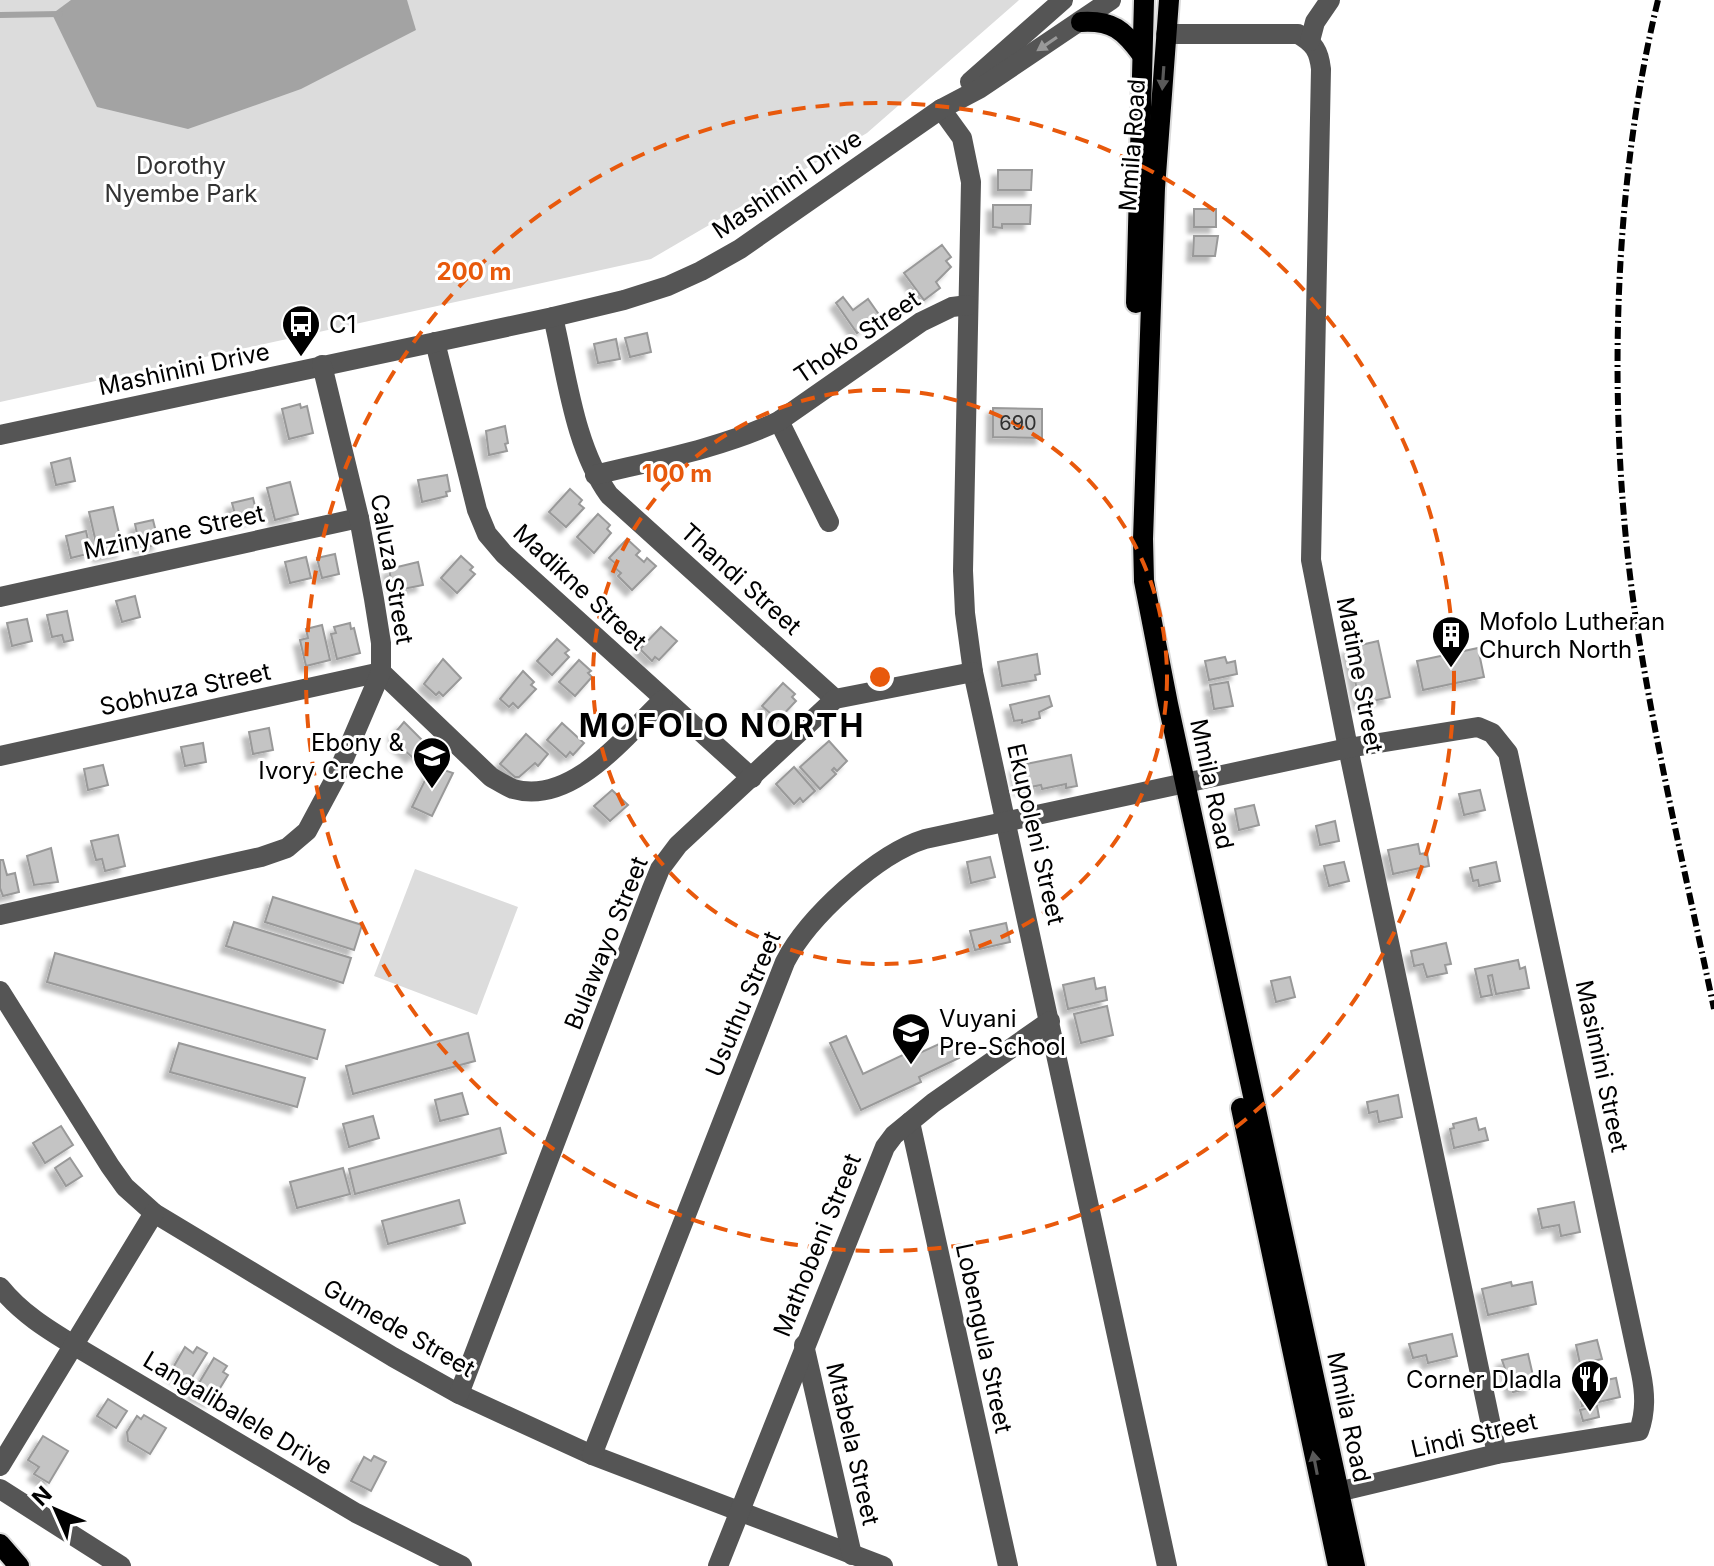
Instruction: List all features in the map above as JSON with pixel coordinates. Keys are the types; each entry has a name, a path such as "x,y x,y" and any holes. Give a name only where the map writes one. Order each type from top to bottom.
{"main road":[{"name":"Mmila Road","path":"1138,440 1144,0"},
{"name":"Mmila Road","path":"1169,0 1131,565 1139,628 1179,783 1290,1336 1330,1494 1355,1566"},
{"path":"1081,22 1103,22 1117,28 1142,55"},
{"name":"Mmila Road","path":"1330,1494 1338,1566"},
{"path":"0,1544 19,1566"}],"street":[{"name":"Mashinini Drive","path":"0,435 553,317 624,300 701,271 779,223 941,109 1063,0"},
{"name":"Mashinini Drive","path":"941,109 979,89 1111,0"},
{"path":"1166,34 1298,34 1310,41 1315,22 1330,0"},
{"name":"Matime Street","path":"1310,41 1319,52 1321,69 1311,560 1497,1454"},
{"name":"Ekupoleni Street","path":"941,109 962,138 971,182 963,571 973,672 1167,1566"},
{"name":"Thoko Street","path":"595,475 725,443 779,421 921,322 952,307 968,305"},
{"name":"Thandi Street","path":"553,317 585,451 595,475 609,495 835,699"},
{"name":"Madikne Street","path":"435,342 477,510 487,534 504,554 752,778"},
{"name":"Caluza Street","path":"0,915 261,857 287,848 307,831 336,777 381,672 381,643 359,518 322,365"},
{"path":"779,421 829,522"},
{"name":"Mzinyane Street","path":"0,597 359,518"},
{"path":"381,672 491,777 513,788 532,791 569,783 590,770 663,700"},
{"name":"Sobhuza Street","path":"0,756 381,672"},
{"path":"835,699 973,672"},
{"name":"Bulawayo Street","path":"459,1394 660,869 678,845 835,699"},
{"name":"Usuthu Street","path":"592,1455 794,944 806,927 892,853 925,839 1179,783 1348,748 1478,727"},
{"name":"Masimini Street","path":"1478,727 1492,733 1508,753 1643,1381 1644,1411 1639,1431"},
{"name":"Gumede Street","path":"0,991 110,1166 125,1187 154,1213 459,1394 592,1455 883,1566"},
{"name":"Mathobeni Street","path":"718,1566 878,1159 894,1135 910,1122 1050,1021"},
{"name":"Lobengula Street","path":"910,1122 1008,1566"},
{"path":"0,1466 154,1213"},
{"name":"Langalibalele Drive","path":"0,1287 32,1319 75,1346 356,1513 462,1566"},
{"name":"Mtabela Street","path":"804,1345 852,1555"},
{"name":"Lindi Street","path":"1330,1494 1497,1454 1639,1431"},
{"path":"0,1489 121,1566"}],"green space":[{"name":"Dorothy Nyembe Park","path":"0,0 1019,0 867,133 651,259 0,402"},
{"path":"415,869 518,907 477,1015 374,976"}],"shaded area":[{"path":"71,0 407,0 416,30 301,89 188,129 97,107 52,14"}],"building":[{"path":"998,170 1032,170 1031,190 998,190"},
{"path":"993,205 1031,205 1030,224 993,227"},
{"path":"1194,209 1216,209 1216,227 1194,227"},
{"path":"1194,236 1218,236 1215,256 1193,256"},
{"path":"942,245 951,257 946,261 951,267 936,282 940,288 924,300 904,273"},
{"path":"843,297 853,310 868,299 880,316 857,333 836,303"},
{"path":"647,333 651,352 630,357 625,338"},
{"path":"616,339 620,359 598,363 594,344"},
{"path":"300,404 301,408 307,406 313,433 289,439 282,409"},
{"path":"993,408 1042,409 1042,438 993,437"},
{"path":"505,426 507,451 489,455 486,431"},
{"path":"70,458 75,481 56,485 51,463"},
{"path":"447,475 450,491 446,492 447,496 422,502 418,480"},
{"path":"290,482 298,514 275,520 267,488"},
{"path":"570,489 582,500 579,504 584,508 566,527 549,512"},
{"path":"253,498 258,518 237,522 232,503"},
{"path":"113,507 123,551 99,556 89,512"},
{"path":"598,514 610,525 607,529 611,533 594,553 577,537"},
{"path":"153,520 159,544 140,548 135,524"},
{"path":"86,531 91,553 71,558 66,536"},
{"path":"627,539 640,551 636,555 644,562 647,558 656,566 632,590 618,576 621,573 615,568 617,565 609,558"},
{"path":"335,554 339,574 322,578 317,558"},
{"path":"461,556 473,567 470,570 475,574 457,593 441,578"},
{"path":"306,557 311,578 290,583 285,562"},
{"path":"418,562 423,585 398,590 396,584 392,585 389,569"},
{"path":"135,596 140,617 122,622 116,601"},
{"path":"67,611 73,640 64,642 62,635 52,637 47,615"},
{"path":"27,619 32,641 12,646 7,623"},
{"path":"350,623 360,653 337,659 331,634 336,633 334,627"},
{"path":"322,625 330,660 306,666 300,640 308,638 306,629"},
{"path":"661,627 677,641 659,660 655,657 652,661 640,649"},
{"path":"557,639 569,650 565,653 569,657 552,675 537,661"},
{"path":"1378,641 1390,697 1360,704 1348,648"},
{"name":"Mofolo Lutheran Church North","path":"1478,648 1484,677 1423,690 1417,661"},
{"path":"1037,654 1040,674 1035,675 1036,680 1002,686 998,662"},
{"path":"1225,657 1227,663 1235,661 1237,674 1209,680 1205,661"},
{"path":"443,659 461,678 443,696 439,692 436,695 424,684"},
{"path":"579,660 591,671 588,673 592,677 575,696 559,682"},
{"path":"523,671 534,682 531,685 536,689 518,708 513,703 509,707 500,699"},
{"path":"1228,682 1233,706 1214,709 1210,685"},
{"path":"783,683 795,694 792,697 796,701 778,720 762,706"},
{"path":"1049,696 1052,706 1039,712 1040,718 1022,723 1022,720 1014,721 1010,705"},
{"path":"404,722 430,748 422,757 417,752 412,757 394,741 397,737 394,734"},
{"path":"562,723 584,743 573,755 570,752 566,757 547,740"},
{"path":"269,728 273,750 253,754 249,732"},
{"path":"526,734 548,754 538,766 535,763 515,777 500,764"},
{"path":"829,741 847,761 837,771 832,770 836,774 820,789 800,767"},
{"path":"203,743 206,762 185,766 181,747"},
{"path":"1071,755 1077,786 1066,788 1066,784 1042,789 1041,785 1020,789 1016,766"},
{"path":"103,765 108,785 88,790 84,769"},
{"name":"Ebony & Ivory Creche","path":"432,766 453,773 432,816 412,807"},
{"path":"794,767 815,791 803,802 800,798 794,804 776,784"},
{"path":"612,790 628,805 610,821 594,806"},
{"path":"1480,790 1485,810 1464,815 1459,794"},
{"path":"1254,805 1259,825 1239,830 1235,809"},
{"path":"1335,821 1339,841 1320,845 1316,826"},
{"path":"118,835 125,866 105,871 102,859 96,860 91,841"},
{"path":"1418,844 1420,854 1427,853 1429,866 1393,874 1388,850"},
{"path":"51,848 58,882 34,885 27,856"},
{"path":"990,857 995,877 971,883 967,862"},
{"path":"0,860 3,860 7,875 15,873 19,892 3,896"},
{"path":"1344,862 1349,881 1329,886 1324,866"},
{"path":"1496,862 1500,881 1479,886 1478,880 1473,881 1470,868"},
{"path":"273,897 362,925 354,950 265,922"},
{"path":"234,922 351,958 343,983 226,946"},
{"path":"1006,923 1010,942 975,950 970,931"},
{"path":"1446,943 1451,964 1445,965 1447,973 1427,977 1423,964 1414,966 1411,951"},
{"path":"55,953 325,1030 317,1059 47,982"},
{"path":"1518,960 1520,969 1525,967 1529,988 1496,994 1492,975 1488,976 1492,995 1481,997 1475,969"},
{"path":"1290,977 1295,997 1276,1002 1271,981"},
{"path":"1094,978 1096,989 1105,987 1107,1000 1068,1009 1063,985"},
{"path":"1107,1006 1113,1035 1081,1043 1074,1014"},
{"path":"468,1033 475,1061 353,1094 346,1066"},
{"name":"Vuyani Pre-School","path":"846,1036 863,1074 909,1052 911,1057 950,1039 959,1058 919,1077 921,1082 861,1110 830,1043"},
{"path":"179,1043 305,1078 297,1107 170,1072"},
{"path":"462,1093 468,1114 440,1121 435,1100"},
{"path":"1398,1095 1402,1117 1379,1122 1377,1111 1369,1113 1367,1102"},
{"path":"373,1116 379,1138 349,1147 343,1124"},
{"path":"1476,1118 1479,1130 1485,1128 1488,1140 1454,1148 1450,1129 1454,1128 1453,1124"},
{"path":"61,1126 73,1145 45,1163 33,1143"},
{"path":"500,1128 506,1153 355,1194 349,1169"},
{"path":"70,1158 82,1176 66,1186 55,1168"},
{"path":"343,1168 350,1194 297,1208 290,1182"},
{"path":"459,1200 465,1223 388,1244 382,1221"},
{"path":"1574,1202 1580,1232 1561,1236 1559,1225 1542,1228 1538,1209"},
{"path":"1511,1282 1512,1286 1532,1282 1536,1304 1488,1315 1482,1289"},
{"path":"1452,1334 1457,1356 1428,1363 1426,1355 1413,1358 1409,1344"},
{"path":"1597,1340 1602,1359 1580,1364 1576,1345"},
{"path":"185,1347 193,1353 197,1347 207,1353 188,1384 170,1373"},
{"path":"1528,1354 1534,1380 1530,1381 1532,1388 1513,1392 1502,1360"},
{"path":"214,1358 227,1366 223,1372 228,1375 212,1401 193,1393"},
{"path":"1616,1378 1620,1397 1582,1406 1578,1386"},
{"path":"108,1399 127,1411 116,1428 97,1416"},
{"name":"Corner Dladla","path":"1597,1406 1599,1417 1583,1421 1580,1410"},
{"path":"144,1415 166,1428 150,1454 128,1441 127,1432 137,1416 141,1419"},
{"path":"43,1436 68,1451 49,1483 34,1474 39,1467 28,1460"},
{"path":"374,1456 386,1462 371,1491 351,1481 364,1457 371,1461"}],"waterway":[{"path":"0,15 60,14"}],"railway":[{"path":"1658,0 1631,147 1623,224 1619,302 1620,457 1625,533 1642,657 1714,1009"}],"place":[{"name":"C1","path":"301,358"},
{"name":"Mofolo Lutheran Church North","path":"1451,669"},
{"name":"Ebony & Ivory Creche","path":"432,790"},
{"name":"Vuyani Pre-School","path":"911,1066"},
{"name":"Corner Dladla","path":"1590,1413"}],"district":[{"name":"MOFOLO NORTH","path":"722,725"}]}
